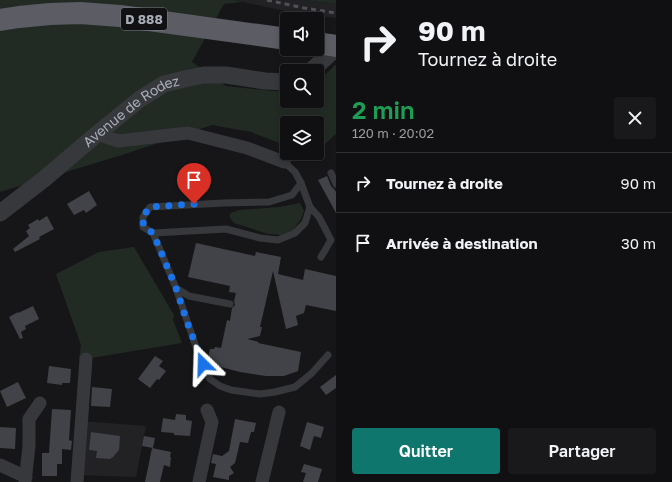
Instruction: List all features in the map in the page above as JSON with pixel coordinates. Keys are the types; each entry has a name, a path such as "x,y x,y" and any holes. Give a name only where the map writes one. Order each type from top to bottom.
{"highway":[{"name":"D 888","path":"0,8 47,2 90,2 280,26"},
{"name":"D 888","path":"0,20 50,14 80,13 120,16 280,38"},
{"path":"324,32 336,34"}],"street":[{"path":"316,64 329,48"},
{"name":"Avenue de Rodez","path":"0,213 44,179 96,134 140,99 164,84 204,75 226,75 280,82"},
{"path":"96,134 118,141 188,133 247,148 284,162"},
{"path":"77,482 86,359"},
{"path":"0,465 26,480 29,446 29,419 40,402"},
{"path":"199,482 212,422 207,410"},
{"path":"262,482 279,412"}],"lane":[{"path":"284,162 295,172 310,207 319,217 331,240 321,257"},
{"path":"331,173 336,184"},
{"path":"301,183 292,195 269,202 150,207 142,217 144,227 153,233 176,288 197,350 210,379 220,386 231,390 260,394 275,392 295,387 312,373 328,355"},
{"path":"153,233 226,229 260,238 278,240 295,234 305,223 310,207"},
{"path":"176,288 189,296 230,304"}],"shaded area":[{"path":"0,0 234,0 242,2 224,4 192,62 226,86 280,91 280,108 324,108 324,76 335,65 336,66 336,134 324,145 324,116 280,116 280,143 251,132 212,125 122,155 0,192"},
{"path":"234,0 306,0 336,4 336,18 324,17 324,12 290,12"},
{"path":"306,0 336,0 336,4"},
{"path":"300,203 304,211 301,219 293,230 281,235 268,234 234,223 229,216 231,213 239,210 279,207"},
{"path":"134,247 174,315 173,320 182,343 79,360 81,345 56,274 99,252"},
{"path":"81,421 146,426 136,477 77,475"}],"building":[{"path":"327,176 331,186 336,192 336,213 318,180"},
{"path":"89,191 97,205 86,213 84,210 74,215 67,204"},
{"path":"47,216 54,229 39,237 40,239 15,252 13,249 29,236 26,231 30,228 28,225"},
{"path":"196,243 255,256 256,252 281,257 278,274 303,280 305,269 336,276 336,311 306,305 304,313 296,316 298,325 286,329 273,271 260,327 262,327 260,336 247,339 259,342 258,343 301,352 298,371 284,376 266,376 240,372 209,364 207,361 210,349 214,349 215,347 221,348 227,320 230,321 232,308 235,305 234,301 236,293 229,292 230,286 188,277"},
{"path":"33,306 39,319 25,326 26,329 21,332 23,338 20,339 9,317"},
{"path":"155,356 163,361 159,366 166,371 150,388 138,379"},
{"path":"49,366 71,369 70,383 62,383 62,385 47,383"},
{"path":"336,375 336,388 326,395 320,387"},
{"path":"18,382 26,398 7,407 0,391"},
{"path":"92,387 112,389 110,407 91,406"},
{"path":"52,409 71,410 69,440 72,441 71,450 62,449 62,464 57,464 57,476 42,476 42,453 49,453"},
{"path":"176,414 186,415 186,420 192,421 190,436 161,432 163,418 175,420"},
{"path":"235,419 256,423 254,432 251,432 248,443 240,442 235,463 230,467 234,473 229,476 229,480 213,477 216,464 211,463 213,454 222,456 229,451"},
{"path":"307,422 324,427 321,438 314,436 310,450 300,446"},
{"path":"0,427 16,428 15,449 0,448"},
{"path":"91,432 120,436 119,450 113,457 110,459 96,458 97,451 89,450"},
{"path":"144,436 155,438 153,448 142,446"},
{"path":"152,448 171,452 170,467 164,465 160,482 145,482"},
{"path":"304,464 322,469 318,482 303,482 306,473 301,472"}],"railway":[{"path":"267,0 336,13"}],"route":[{"path":"194,204 150,207 142,217 144,227 153,233 176,288 203,364"}]}
